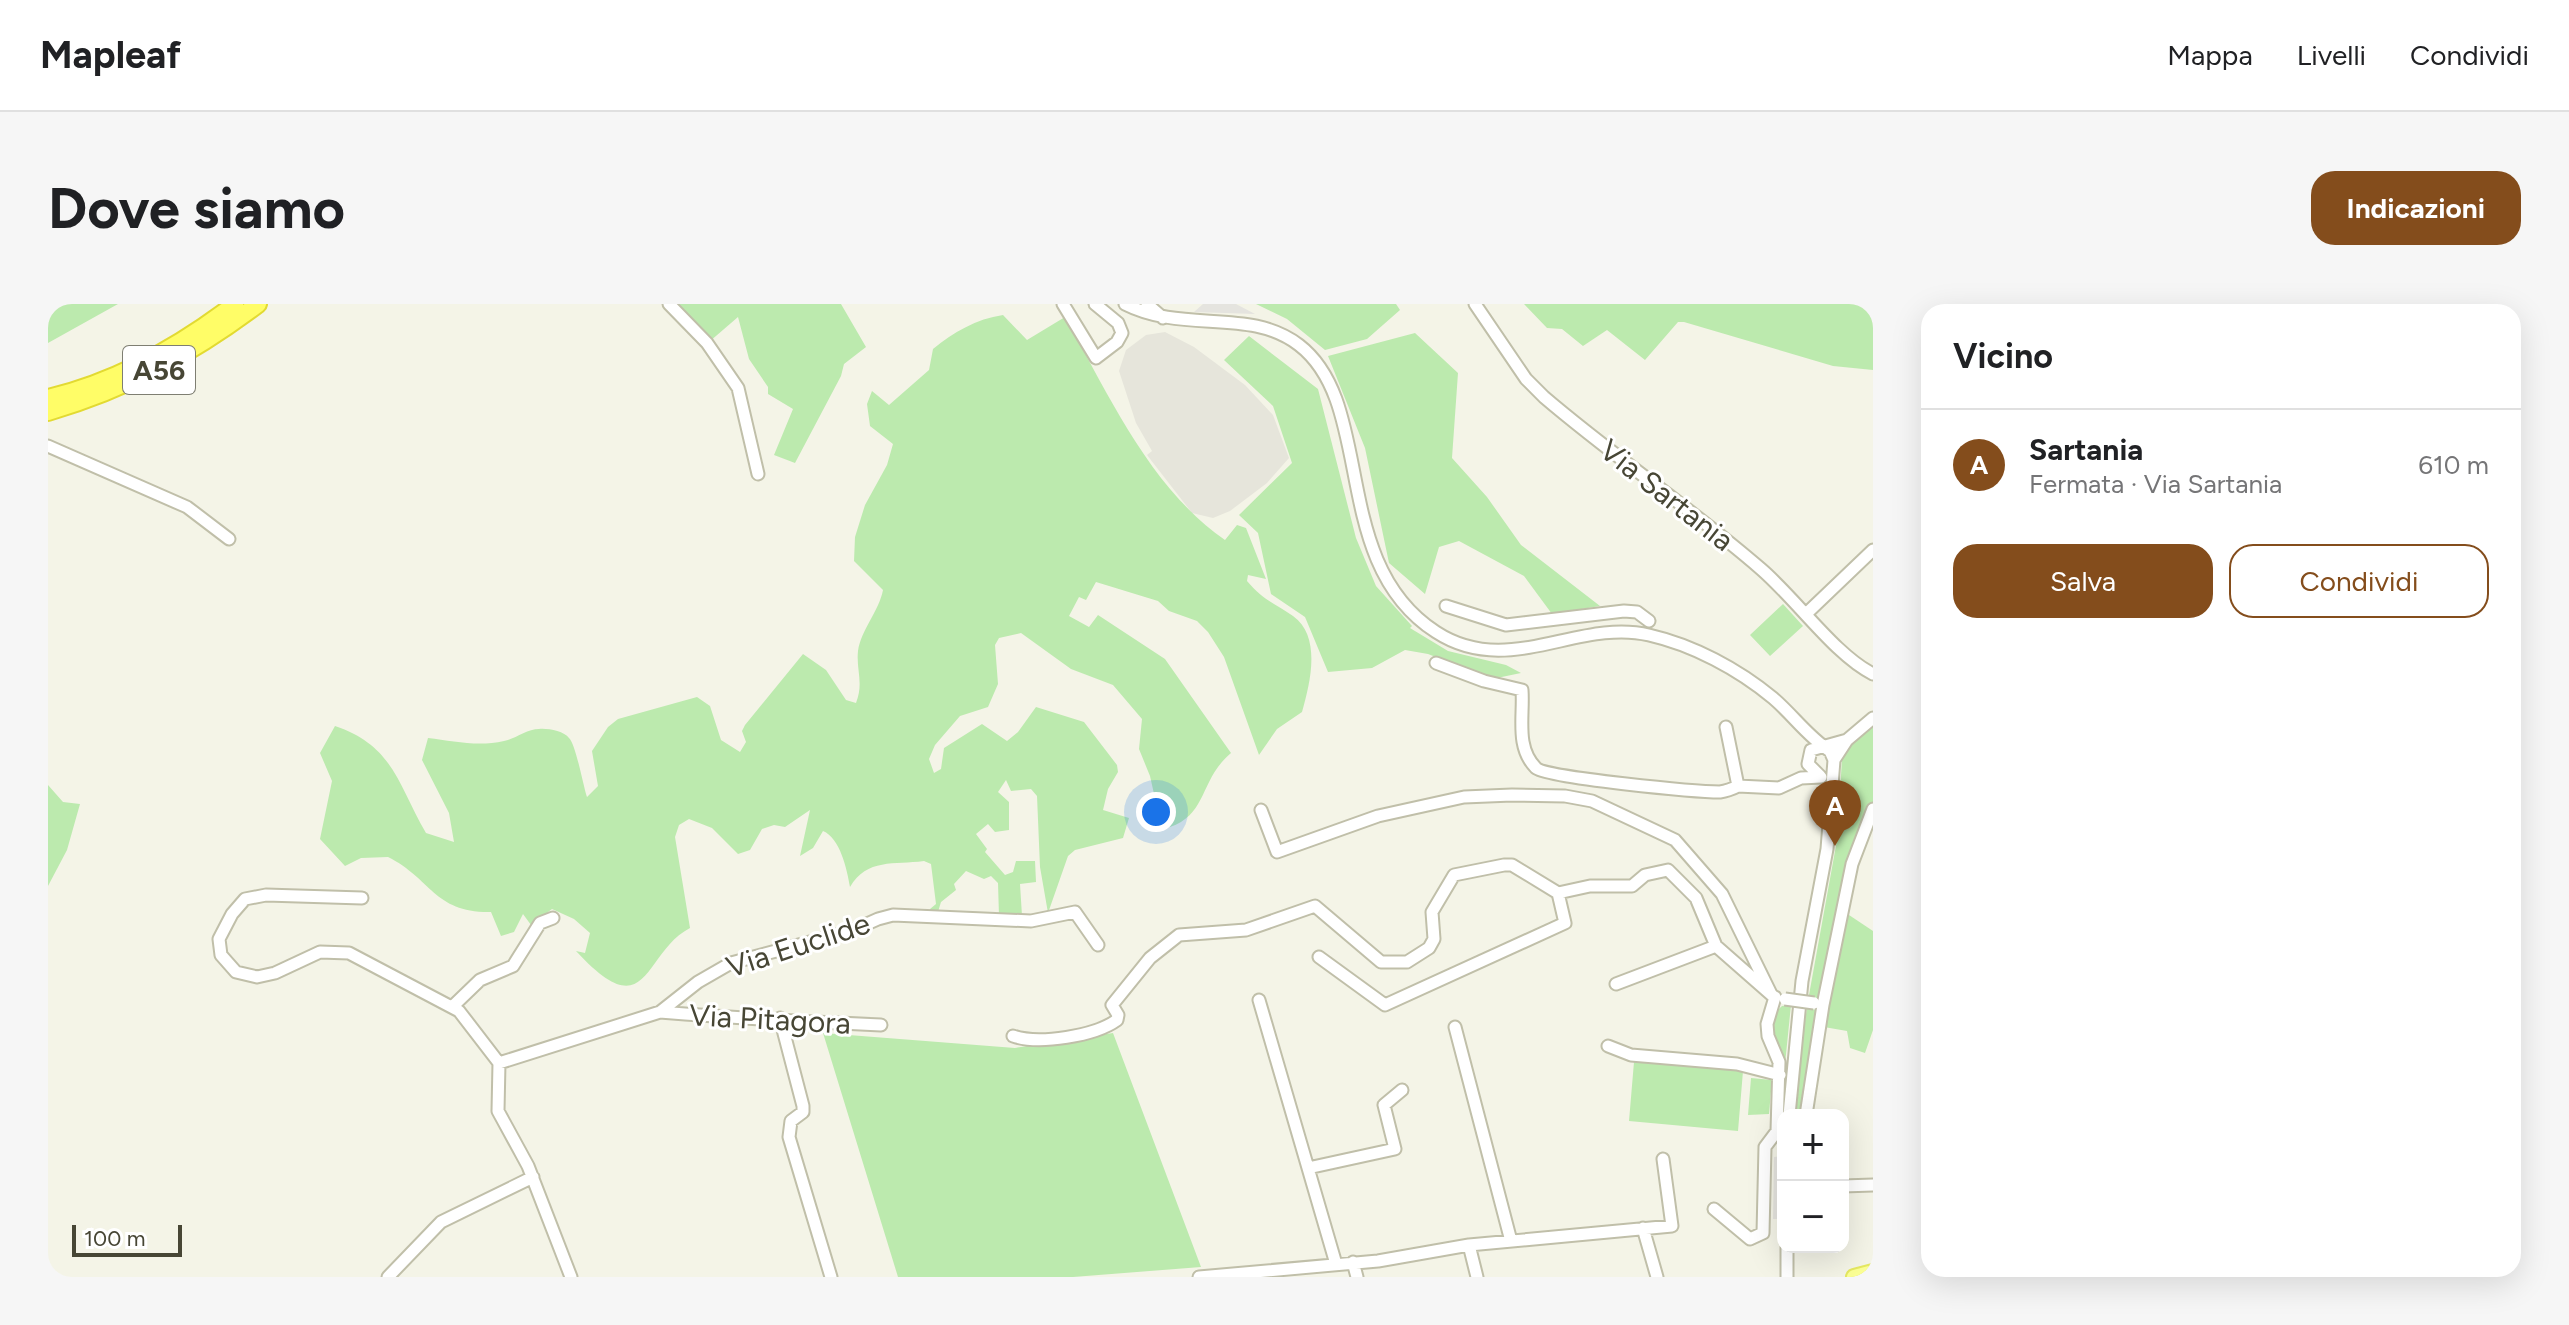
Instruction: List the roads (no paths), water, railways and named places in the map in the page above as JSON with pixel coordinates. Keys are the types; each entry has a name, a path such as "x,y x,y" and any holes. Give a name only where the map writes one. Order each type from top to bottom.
{"highway":[{"name":"A56","path":"48,398 88,387 143,362 235,304"},
{"name":"A56","path":"48,412 151,374 195,349 258,304"}],"main road":[{"path":"1854,1277 1873,1272"}],"street":[{"path":"669,304 707,343 738,388 758,474"},
{"path":"1063,304 1096,358 1117,342 1122,333 1118,323 1095,304"},
{"path":"1125,304 1164,318 1248,324 1278,332 1313,359 1336,404 1373,552 1392,589 1420,621 1444,638 1497,651 1520,650 1598,635 1641,634 1679,643 1723,665 1771,697 1816,748 1830,751 1833,762 1832,802 1802,981 1790,1109"},
{"path":"1147,304 1164,318"},
{"name":"Via Sartania","path":"1475,304 1526,379 1544,397 1762,570 1807,613 1846,657 1873,674"},
{"path":"48,446 187,507 229,539"},
{"path":"1807,613 1873,550"},
{"path":"1446,606 1506,625 1637,612 1649,621 1657,637"},
{"path":"1641,634 1649,621"},
{"path":"1436,663 1484,681 1522,690"},
{"path":"1515,677 1522,690 1523,745 1528,756 1543,772 1629,785 1716,792 1738,786 1779,788 1827,772 1847,740 1873,718"},
{"path":"1726,727 1738,786"},
{"path":"1795,781 1816,748 1847,740"},
{"path":"1808,764 1820,775 1832,802"},
{"path":"1261,810 1277,852 1344,826 1464,797 1552,796 1592,801 1675,840 1722,894 1777,997 1768,1036 1780,1075 1777,1131 1765,1147 1763,1233 1759,1239 1750,1239 1714,1209"},
{"path":"1807,1109 1819,1004 1852,864 1870,825 1873,809"},
{"path":"1013,1036 1031,1039 1080,1035 1105,1029 1117,1020 1118,1015 1112,1005 1134,976 1162,947 1179,935 1246,930 1315,906 1381,962 1407,962 1429,948 1434,939 1432,912 1454,875 1512,865 1558,893 1590,886 1632,886 1645,875 1668,870 1696,898 1716,946 1777,997 1819,1004"},
{"path":"1319,957 1385,1005 1565,923 1558,893"},
{"path":"362,898 251,897 239,903 219,939 221,955 236,972 257,977 275,973 312,954 341,951 452,1007 482,1039 499,1063 498,1111 533,1177 571,1277"},
{"name":"Via Euclide","path":"499,1063 556,1042 660,1012 698,982 731,963 851,931 893,915 1031,921 1075,912 1098,945"},
{"path":"452,1007 480,980 513,966 540,923 553,918"},
{"path":"1616,984 1716,946"},
{"path":"1259,1000 1336,1264"},
{"name":"Via Pitagora","path":"660,1012 780,1018 815,1025 881,1025"},
{"path":"780,1018 803,1109 791,1121 789,1137 831,1277"},
{"path":"1455,1027 1511,1241"},
{"path":"1608,1046 1631,1055 1737,1064 1780,1075"},
{"path":"1308,1168 1395,1149 1384,1105 1402,1090"},
{"path":"1199,1277 1353,1262 1469,1245 1672,1226 1663,1159"},
{"path":"388,1277 441,1222 533,1177"},
{"path":"1849,1186 1873,1185"},
{"path":"1643,1228 1657,1277"},
{"path":"1469,1245 1477,1277"},
{"path":"1788,1253 1790,1274"},
{"path":"1353,1262 1357,1277"}],"place":[{"name":"Sartania","path":"1835,846"}]}
